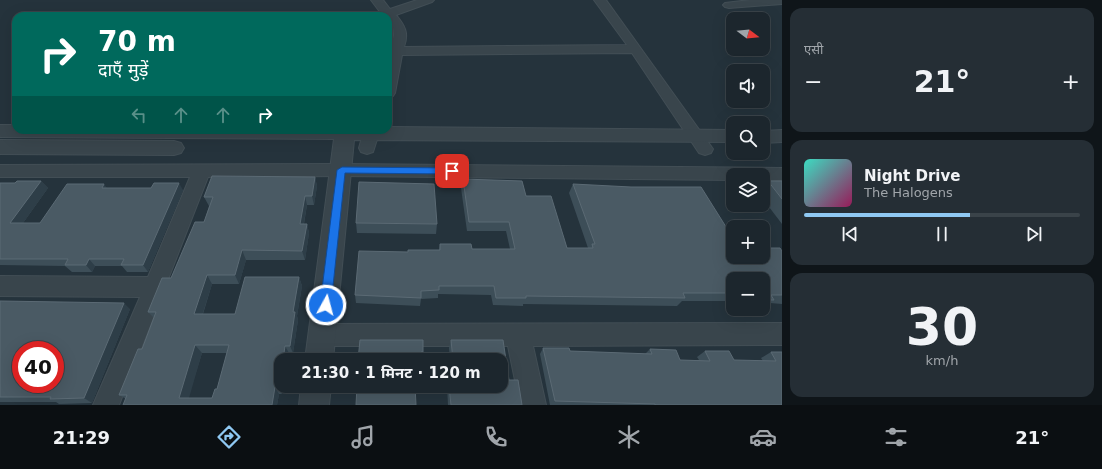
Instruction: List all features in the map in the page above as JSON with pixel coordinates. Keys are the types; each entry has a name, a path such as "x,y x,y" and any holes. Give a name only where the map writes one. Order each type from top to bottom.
{"street":[{"path":"376,0 386,12"},
{"path":"392,13 428,0"},
{"path":"600,0 701,142 726,147"},
{"path":"730,3 782,1"},
{"path":"392,18 398,25 402,38 396,52 392,72"},
{"path":"396,52 636,49"},
{"path":"0,131 12,131"},
{"path":"242,134 357,144 782,174"},
{"path":"770,137 782,136"},
{"path":"0,147 701,142 726,137"},
{"path":"0,171 200,171 357,144"},
{"path":"320,353 357,144"},
{"path":"770,149 782,149"},
{"path":"106,405 155,287 200,171"},
{"path":"0,286 155,287"},
{"path":"518,334 533,405"},
{"path":"322,335 782,334"},
{"path":"314,405 315,393"}],"building":[{"path":"212,176 315,177 312,196 305,196 300,224 307,224 302,251 242,250 235,275 207,275 194,314 235,314 245,277 299,277 293,312 295,312 290,346 285,346 284,353 274,353 274,393 272,405 123,405 127,395 119,395 138,349 142,349 156,312 148,312 162,278 171,278 195,222 204,222 213,197 204,197","holes":["195,345 229,345 217,389 215,389 212,398 179,398"]},
{"path":"463,179 522,181 526,196 551,196 567,248 593,248 592,244 595,244 573,184 631,187 701,187 726,227 726,264 770,264 770,248 780,248 782,251 782,295 771,295 774,300 770,300 770,272 726,272 726,293 683,293 685,298 526,296 526,298 496,298 494,286 439,286 439,290 421,291 421,298 355,295 359,251 408,252 408,250 440,250 440,244 471,244 472,249 515,249 509,222 469,222"},
{"path":"17,181 41,181 10,223 40,223 67,184 104,184 102,188 151,188 154,183 179,183 143,265 121,265 124,259 89,259 86,265 65,265 68,259 0,259 0,183 15,183"},
{"path":"770,181 782,181 782,199 770,184"},
{"path":"359,182 434,184 437,224 356,223"},
{"path":"0,301 124,303 84,398 50,399 51,397 0,397"},
{"path":"360,340 423,340 423,352 421,353 359,353"},
{"path":"451,340 503,340 505,353 452,353"},
{"path":"543,348 569,348 570,351 652,354 650,349 676,350 680,360 710,361 705,351 729,351 734,360 776,361 771,352 782,352 782,405 655,405 555,401"},
{"path":"508,373 509,380 518,380 522,405 451,405 450,393 508,393"},
{"path":"357,393 415,393 416,405 356,405"}],"route":[{"path":"326,305 342,170 452,171"}]}
